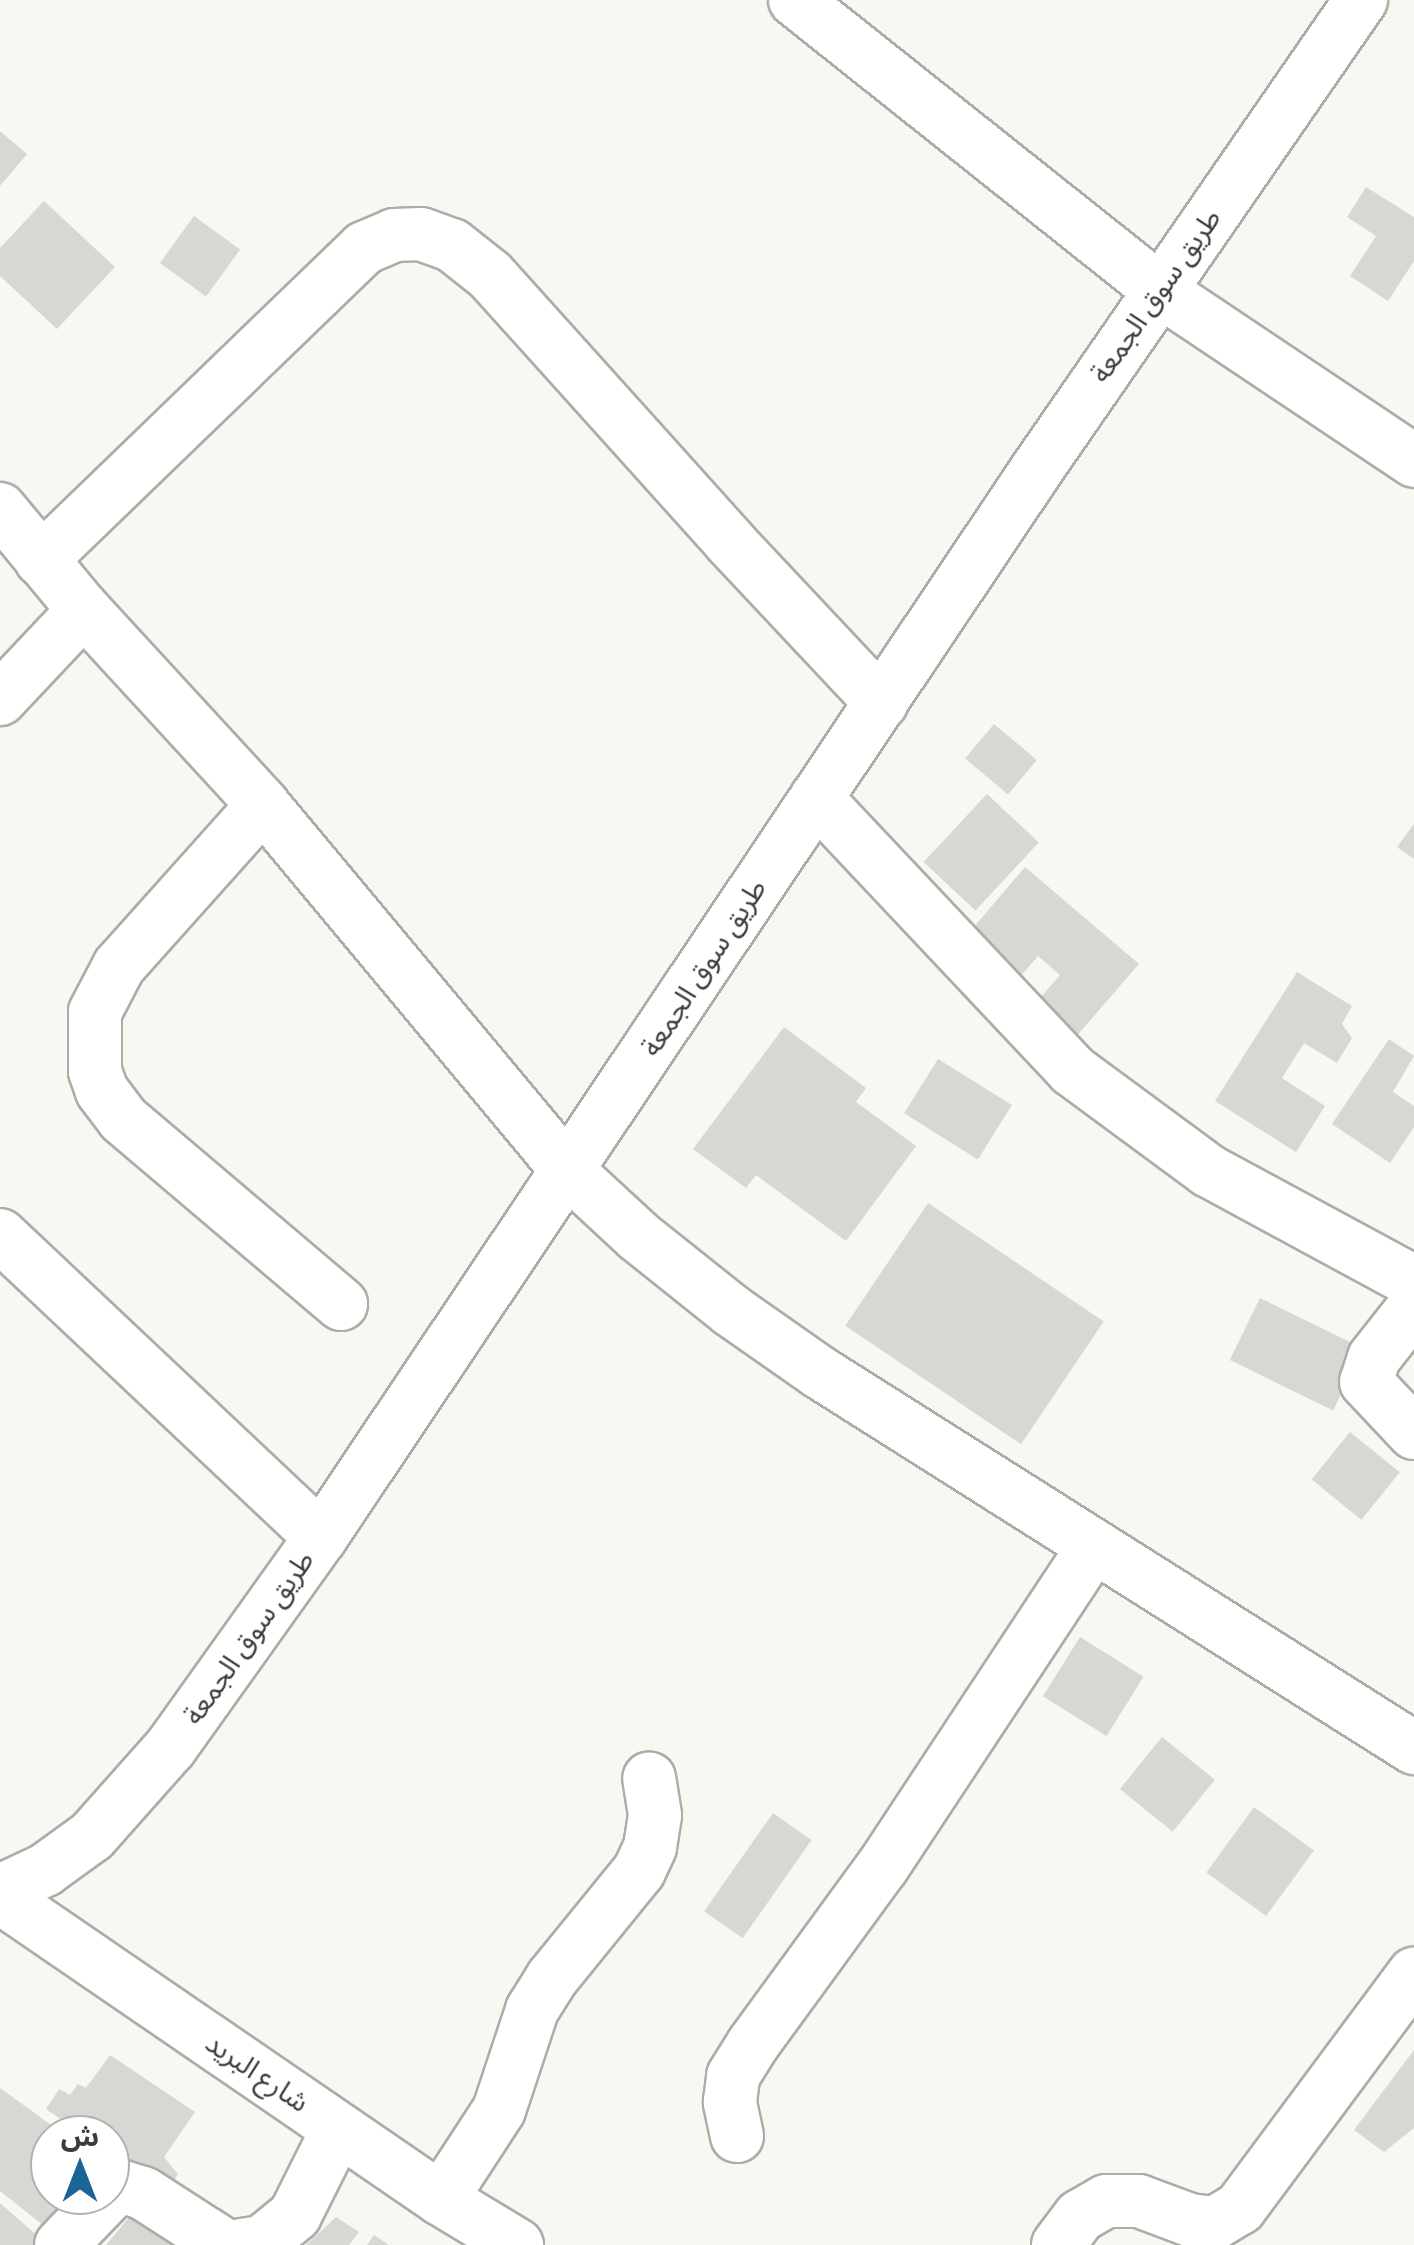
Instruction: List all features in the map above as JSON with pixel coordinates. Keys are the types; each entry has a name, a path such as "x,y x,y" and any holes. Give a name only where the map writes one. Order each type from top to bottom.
{"street":[{"path":"795,0 1159,290 1414,462"},
{"name":"طريق سوق الجمعة","path":"0,1894 45,1870 92,1836 171,1747 321,1537 1159,290 1361,0"},
{"path":"42,560 364,248 394,235 420,234 452,244 490,275 730,542 882,703"},
{"path":"0,508 84,610 263,806 569,1172 638,1236 732,1311 1093,1548 1413,1744"},
{"path":"0,699 84,610"},
{"path":"816,798 1072,1070 1209,1170 1414,1282"},
{"path":"263,806 118,966 95,1012 95,1071 102,1091 123,1118 340,1304"},
{"path":"0,1235 321,1537"},
{"path":"1414,1307 1374,1358 1366,1382 1414,1432"},
{"path":"736,2136 730,2102 733,2076 882,1866 1093,1548"},
{"path":"441,2199 499,2110 532,2010 552,1978 639,1870 650,1847 655,1814 649,1778"},
{"name":"شارع البريد","path":"0,1894 496,2239"},
{"path":"1058,2245 1080,2216 1106,2202 1139,2201 1190,2220 1215,2223 1240,2208 1414,1974"},
{"path":"242,2245 262,2242 295,2214 338,2129"},
{"path":"130,2189 143,2193 224,2245"},
{"path":"60,2245 89,2215"}],"building":[{"path":"0,131 27,154 0,186"},
{"path":"1366,187 1414,217 1414,261 1388,301 1350,276 1376,236 1347,217"},
{"path":"44,201 115,267 57,329 0,276 0,248"},
{"path":"194,216 240,250 206,296 160,263"},
{"path":"994,724 1037,760 1008,794 965,758"},
{"path":"987,794 1039,842 976,910 924,862"},
{"path":"1414,824 1414,859 1397,847"},
{"path":"1025,867 1139,964 1074,1039 1034,1005 1060,975 1038,956 1018,979 967,935"},
{"path":"1297,972 1352,1006 1342,1024 1352,1038 1337,1063 1304,1043 1282,1078 1325,1106 1296,1152 1215,1101"},
{"path":"784,1027 866,1088 856,1102 916,1146 846,1241 756,1175 746,1188 693,1149"},
{"path":"1389,1039 1414,1056 1393,1092 1414,1106 1414,1127 1390,1163 1332,1124"},
{"path":"938,1059 1012,1105 978,1159 904,1113"},
{"path":"928,1203 1104,1322 1021,1444 845,1326"},
{"path":"1260,1298 1363,1348 1333,1410 1230,1360"},
{"path":"1350,1432 1400,1472 1361,1520 1312,1479"},
{"path":"1080,1637 1144,1677 1107,1736 1043,1696"},
{"path":"1162,1737 1215,1780 1173,1832 1120,1789"},
{"path":"1254,1807 1314,1850 1266,1916 1206,1873"},
{"path":"773,1813 812,1840 743,1938 704,1911"},
{"path":"1414,2050 1414,2128 1384,2152 1354,2130"},
{"path":"110,2055 195,2112 164,2157 178,2174 167,2192 130,2167 130,2115 55,2115 46,2109 59,2089 70,2095 78,2084 86,2088"},
{"path":"0,2088 37,2115 30,2115 30,2215 0,2191"},
{"path":"0,2203 48,2245 0,2245"},
{"path":"136,2209 196,2245 106,2245"},
{"path":"30,2215 53,2215 44,2226"},
{"path":"336,2217 359,2232 349,2245 306,2245"},
{"path":"374,2235 389,2245 367,2245"}]}
